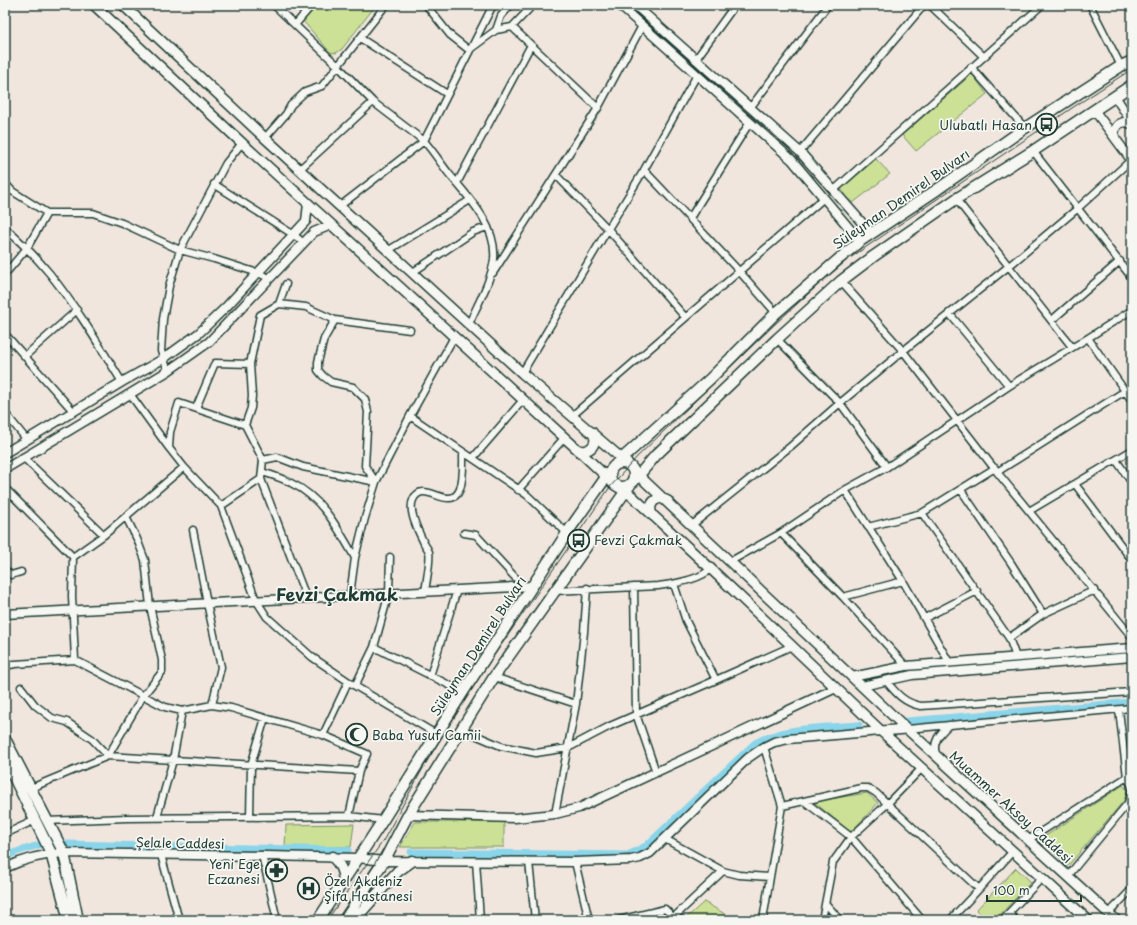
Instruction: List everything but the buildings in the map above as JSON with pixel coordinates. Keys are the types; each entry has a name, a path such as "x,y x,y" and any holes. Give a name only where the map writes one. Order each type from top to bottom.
{"main road":[{"path":"94,5 308,204 576,448 623,475"},
{"path":"123,5 265,138 522,373 591,431 652,516 711,569 881,731 1088,920"},
{"name":"Süleyman Demirel Bulvarı","path":"318,920 383,820 528,587 567,533 623,475 710,379 776,312 860,241 1025,128 1121,66 1132,61"},
{"name":"Süleyman Demirel Bulvarı","path":"344,920 384,861 408,815 494,677 554,591 623,475 656,456 777,339 840,281 956,199 1033,151 1132,85"},
{"path":"576,448 583,451 590,450 594,444 595,437 591,431"},
{"name":"Muammer Aksoy Caddesi","path":"623,475 668,501 907,729 1116,920"},
{"path":"652,516 650,509 655,500 661,498 668,501"},
{"path":"881,731 907,729"},
{"path":"5,739 64,853 78,920"},
{"path":"5,759 51,853 69,920"},
{"path":"332,858 340,864 344,880"},
{"path":"354,920 398,871 412,861"}],"street":[{"path":"274,5 338,66 373,102 424,141 433,151 479,211 487,227 492,241 494,258 491,276"},
{"path":"295,25 312,5"},
{"path":"265,138 292,105 305,92 322,86 386,5"},
{"path":"426,5 450,35 469,50"},
{"path":"340,206 424,141 492,5 501,16"},
{"path":"496,30 501,16 511,5"},
{"path":"469,50 496,30 512,27 533,5"},
{"path":"619,5 792,160 860,241"},
{"path":"696,59 735,5"},
{"path":"750,108 828,5"},
{"path":"800,152 924,5"},
{"path":"930,5 983,56"},
{"path":"833,191 1042,5"},
{"path":"1090,5 1121,66"},
{"path":"640,6 696,59 800,152 871,233"},
{"path":"469,324 491,276 598,108 642,26"},
{"path":"512,27 598,108"},
{"path":"360,38 447,94"},
{"path":"457,183 531,45"},
{"path":"971,67 1025,128"},
{"path":"522,373 644,170 697,74"},
{"path":"1115,96 1132,124"},
{"path":"300,169 373,102"},
{"path":"692,525 791,446 840,403 949,313 1009,266 1132,161 1094,110"},
{"path":"690,218 750,122"},
{"path":"1116,139 1114,132 1117,125 1124,122 1132,124"},
{"path":"168,371 161,351 163,318 180,250 226,163 242,143"},
{"path":"1033,151 1132,278"},
{"path":"644,170 776,312"},
{"path":"556,175 608,229 685,317"},
{"path":"5,183 12,191 47,213 93,213 122,222 180,250 214,259 269,278"},
{"path":"214,184 294,235 304,243"},
{"path":"573,415 824,198"},
{"path":"956,199 1072,347"},
{"path":"389,250 470,200"},
{"path":"5,453 163,359 199,332 258,273 306,221 308,204"},
{"path":"5,274 27,248 47,213"},
{"path":"5,469 168,371 209,342 314,232 331,225"},
{"path":"413,272 473,232 487,227"},
{"path":"5,228 27,248 49,273 77,310 122,382 169,448 184,467 222,506 256,600 267,617 312,657 348,682 436,734"},
{"path":"1052,320 1120,262"},
{"path":"840,281 903,351 956,421 1132,636"},
{"path":"279,304 286,284"},
{"path":"245,425 251,408 252,396 250,364 260,315 279,304 306,307 335,320 410,330"},
{"path":"25,356 77,310"},
{"path":"731,561 781,533 845,490 887,467 1009,386 1132,310"},
{"path":"949,313 1009,386"},
{"path":"335,320 324,339 318,362 318,370 322,376 331,382 354,387 365,399 368,412 365,466 376,482"},
{"path":"5,334 74,412"},
{"path":"350,595 355,558 376,482 410,416 454,337"},
{"path":"1088,338 1132,401"},
{"path":"777,339 840,403 887,467"},
{"path":"196,408 215,363 250,364"},
{"path":"868,527 922,513 996,470 1124,390"},
{"path":"473,458 523,400"},
{"path":"169,448 170,432 179,403 245,425 263,460 261,479 306,598"},
{"path":"5,413 27,440"},
{"path":"410,416 527,495 567,533"},
{"path":"518,490 565,437"},
{"path":"1029,511 1132,450"},
{"path":"425,592 429,552 421,537 411,507 413,499 420,493 429,492 445,498 450,498 457,493 460,489 463,452"},
{"path":"23,457 104,535"},
{"path":"263,460 277,457 303,467 376,482"},
{"path":"1116,460 1132,484"},
{"path":"73,557 104,535 184,467"},
{"path":"262,472 292,483 308,494 323,508 337,526 355,558"},
{"path":"222,506 261,479"},
{"path":"1075,484 1132,560"},
{"path":"5,488 73,557 75,660"},
{"path":"845,490 903,581 925,618 948,662"},
{"path":"961,490 1011,562 1043,614"},
{"path":"922,513 1009,638 1016,657"},
{"path":"108,756 143,696 162,672 162,660 150,606 145,560 138,539 126,517"},
{"path":"193,530 221,667 212,705"},
{"path":"464,533 476,535 528,587"},
{"path":"781,533 843,597 906,666"},
{"path":"356,686 374,647 389,593 390,557"},
{"path":"554,591 674,584 706,574 711,569"},
{"path":"5,570 12,575 21,572"},
{"path":"843,597 903,581"},
{"path":"674,584 686,621 716,680"},
{"path":"5,614 528,587"},
{"path":"634,587 636,714 656,772"},
{"path":"555,814 576,704 587,588"},
{"path":"430,676 457,590"},
{"path":"1009,638 1043,614 1095,590"},
{"path":"925,618 977,591"},
{"path":"461,729 501,746 536,753 568,748 636,714 792,646"},
{"path":"374,647 463,692"},
{"path":"852,677 906,666 1132,648"},
{"path":"862,686 912,675 1132,657"},
{"path":"5,666 75,660 165,707 182,711 212,705 231,708 323,735 367,754 359,771 349,816"},
{"path":"494,677 576,704"},
{"path":"886,681 902,699 921,706 1132,692"},
{"path":"323,735 348,682"},
{"path":"21,687 35,705 52,718 67,722 92,739 108,756"},
{"path":"408,815 515,818 555,814 579,808 836,688"},
{"path":"907,729 1132,708"},
{"path":"1068,876 1128,803 1132,788 1119,710"},
{"path":"157,817 173,760 182,711"},
{"path":"250,817 251,764 266,718"},
{"path":"936,756 934,750 937,739 949,725"},
{"name":"Şelale Caddesi","path":"5,868 24,860 51,853 358,858 384,861 575,862 631,860 640,858 650,853 748,758 764,747 774,742 803,737 881,731"},
{"path":"763,920 782,806 764,747"},
{"path":"31,788 108,756 359,771"},
{"path":"822,920 833,862 851,838 922,768"},
{"path":"1028,840 1130,777"},
{"path":"782,806 861,788 868,788 876,793 979,890"},
{"path":"804,801 851,838 922,920"},
{"path":"5,834 31,822 47,821 157,817 349,816 383,820"},
{"path":"665,839 724,872 739,875 770,877"},
{"path":"950,920 1013,851"},
{"path":"161,855 179,920"},
{"path":"262,856 277,920"},
{"path":"476,862 480,920"},
{"path":"529,862 535,920"},
{"path":"575,862 588,916 592,920"},
{"path":"619,920 665,909 675,919 724,872"},
{"path":"1002,920 1042,878"},
{"path":"1109,913 1132,889"},
{"path":"826,904 840,920"},
{"path":"1008,913 1015,920"}],"green space":[{"path":"318,5 376,5 342,49 336,53 330,52 303,21"},
{"path":"972,74 987,94 916,151 902,135"},
{"path":"876,159 890,174 853,203 841,189"},
{"path":"1123,785 1128,791 1127,797 1068,866 1041,839"},
{"path":"867,793 878,803 851,832 815,803 817,801"},
{"path":"415,822 504,822 504,847 400,847"},
{"path":"354,824 351,847 285,847 286,825"},
{"path":"1016,868 1031,882 995,920 986,920 976,910"},
{"path":"704,902 732,918 731,920 685,919"}],"waterway":[{"path":"907,721 1132,702"},
{"path":"411,852 628,855 646,846 755,743 780,733 806,729 859,725"},
{"path":"64,844 348,850"},
{"path":"5,857 39,845"}],"tram line":[{"path":"327,920 383,841 427,761 484,670 610,487 637,457 775,324 841,264 1132,69"},
{"path":"338,920 364,882 383,849"}],"place":[{"name":"Ulubatlı Hasan","path":"1047,125"},
{"name":"Fevzi Çakmak","path":"579,540"},
{"name":"Baba Yusuf Camii","path":"357,735"},
{"name":"Yeni Ege Eczanesi","path":"276,871"},
{"name":"Özel Akdeniz Şifa Hastanesi","path":"308,888"}],"district":[{"name":"Fevzi Çakmak","path":"337,595"}]}
